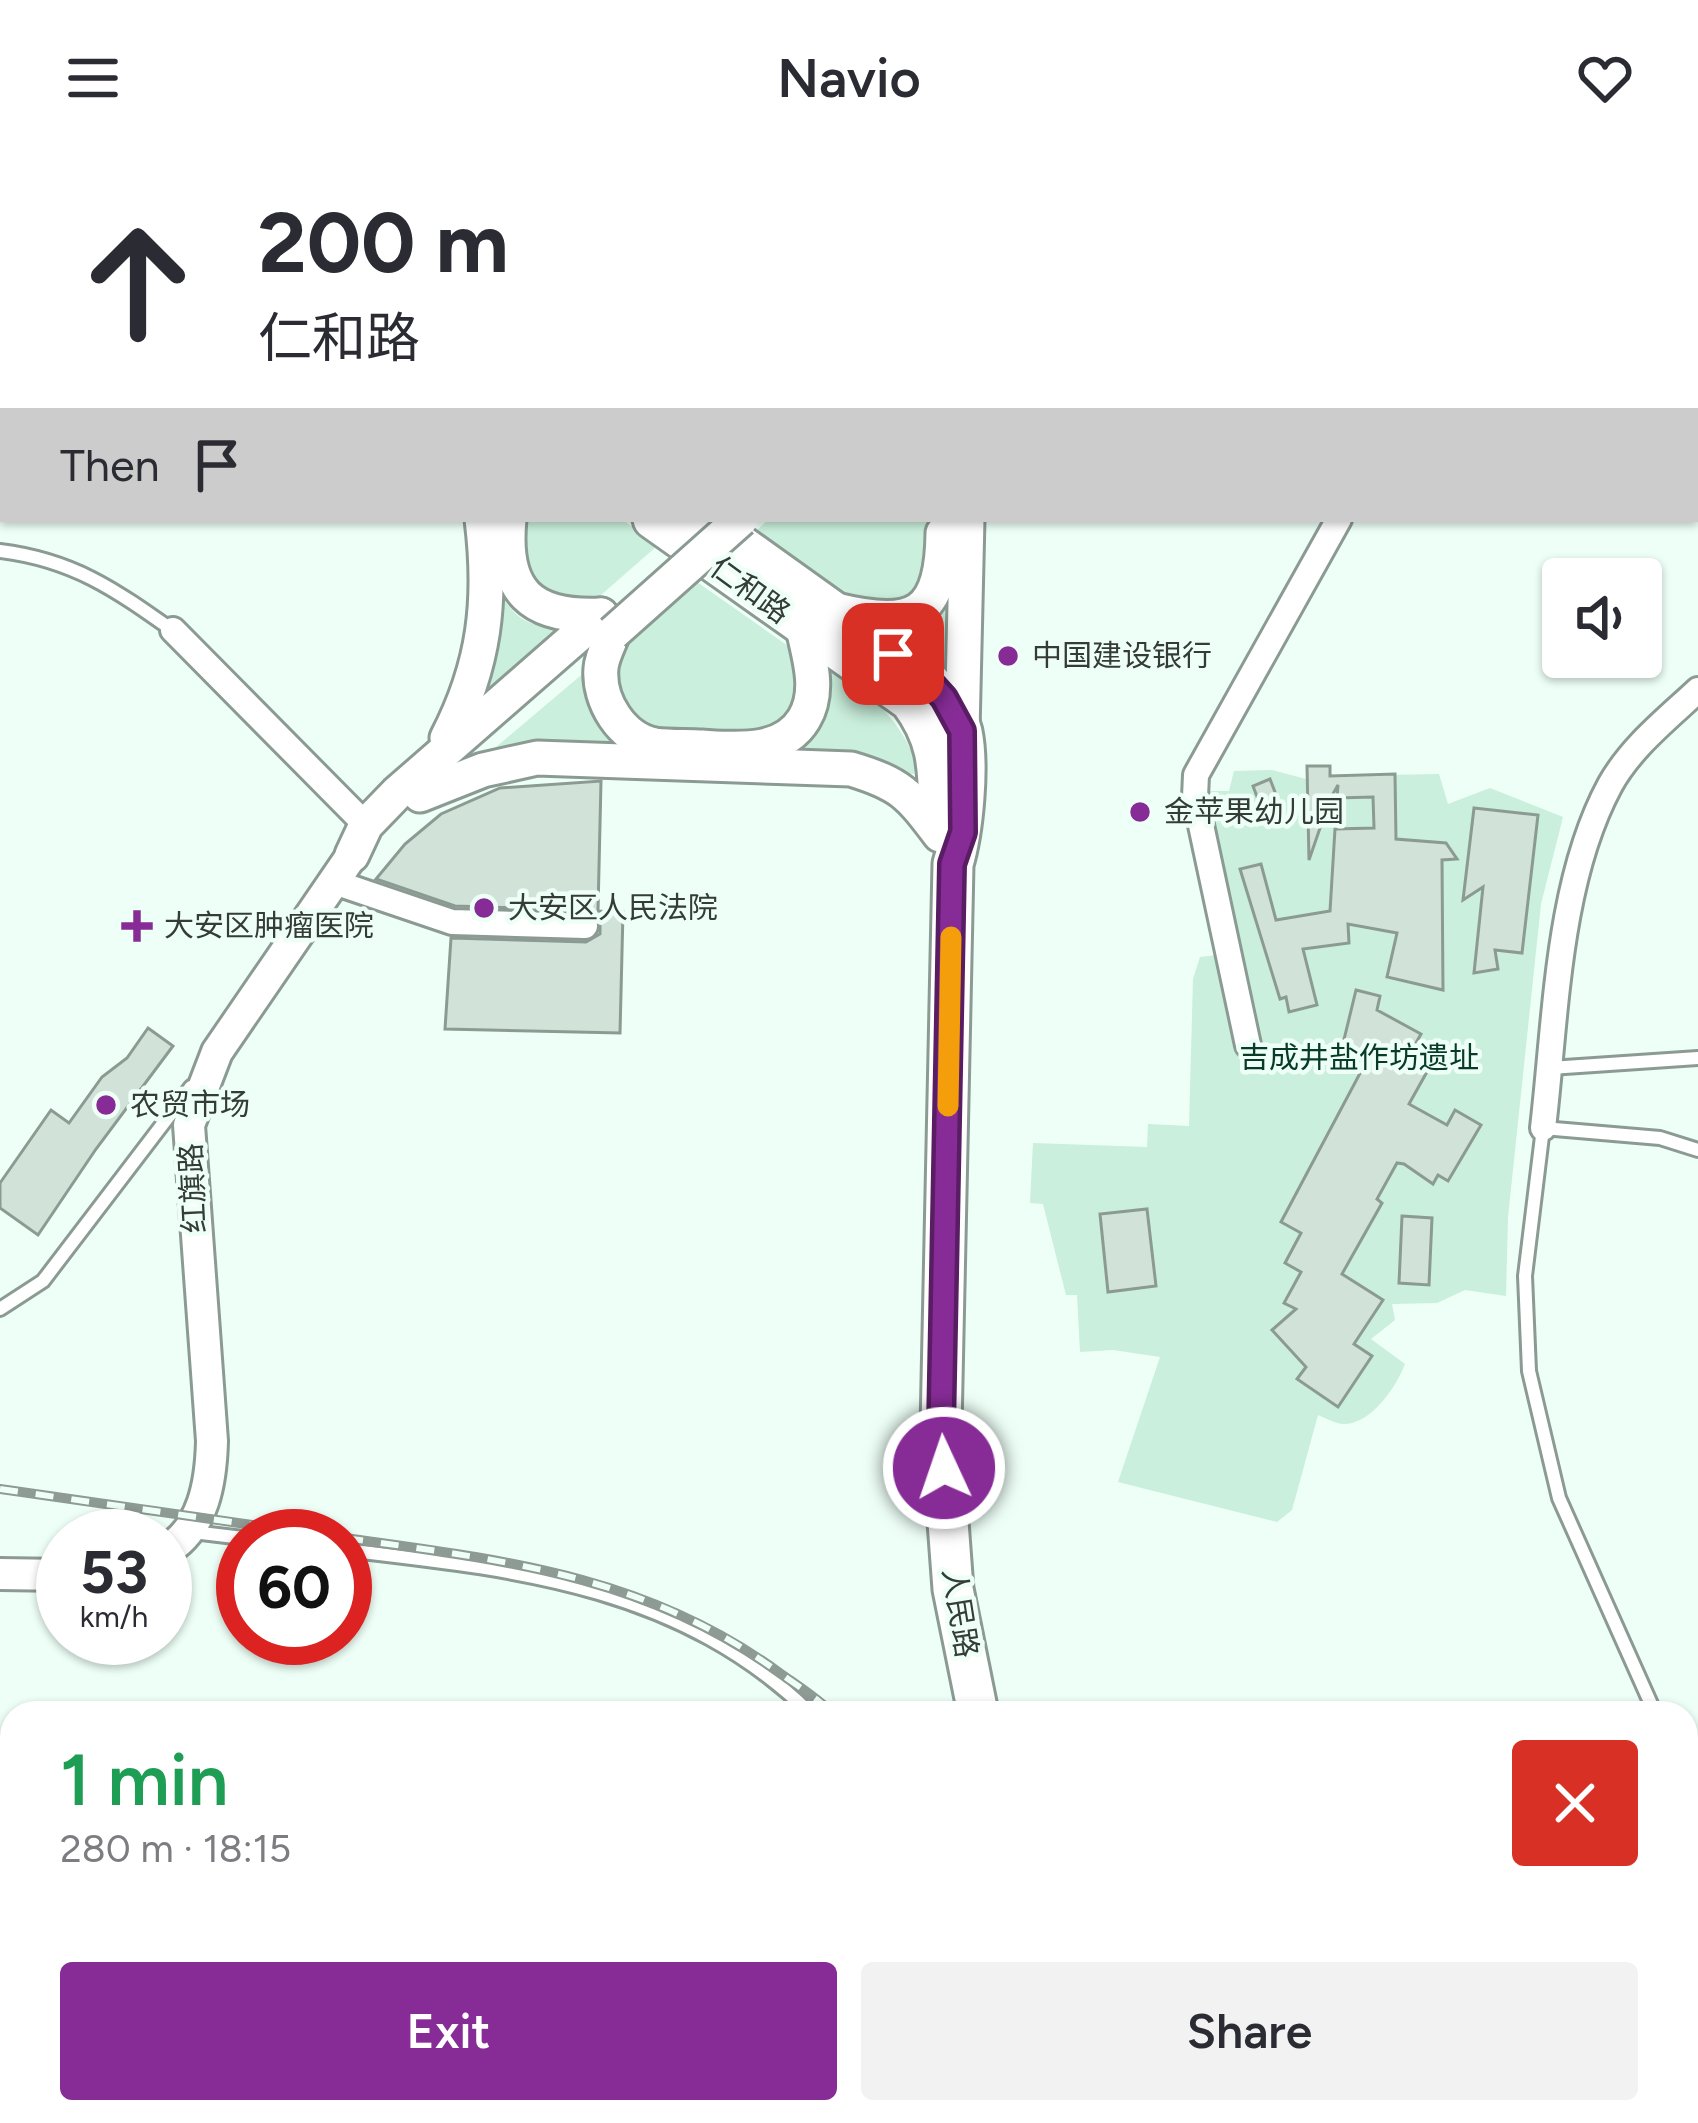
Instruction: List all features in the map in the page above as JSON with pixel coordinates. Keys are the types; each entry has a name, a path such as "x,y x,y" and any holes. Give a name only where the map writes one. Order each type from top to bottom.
{"main road":[{"path":"439,755 480,662 485,603 482,522"},
{"path":"509,522 511,560 527,598 544,611 607,624"},
{"name":"仁和路","path":"658,522 814,617 925,677 944,698 962,731"},
{"path":"351,854 376,839 607,624 704,522"},
{"name":"仁和路","path":"710,522 910,701 928,726 946,850"},
{"path":"351,854 439,755 737,522"},
{"path":"607,624 602,682 610,710 626,732 652,744 753,749 782,739 804,720 814,688 814,617 876,620 920,608 937,590 943,573 944,522"},
{"path":"420,795 483,770 537,758 851,769 892,782 916,802 946,850 963,832 967,522"},
{"name":"人民路","path":"946,850 941,1428 953,1589 976,1701"}],"street":[{"path":"1248,1045 1195,797 1196,776 1337,522"},
{"path":"173,630 351,854 452,922 585,926"},
{"path":"1543,1128 1570,902 1589,834 1611,784 1634,750 1698,690"},
{"name":"红旗路","path":"192,1522 211,1482 212,1441 189,1125 217,1052 294,946 351,854"},
{"path":"0,1574 36,1575"}],"lane":[{"path":"0,551 96,577 173,630"},
{"path":"0,1309 43,1281 217,1052"},
{"path":"1550,1068 1698,1058"},
{"path":"1650,1701 1559,1498 1528,1370 1525,1276 1543,1128 1660,1138 1698,1150"},
{"path":"372,1553 498,1568 578,1584 644,1606 707,1637 778,1683 797,1701"}],"green space":[{"path":"521,522 626,522 657,546 593,602 572,606 528,584"},
{"path":"766,522 933,522 933,558 916,589 896,602 849,600 757,530"},
{"path":"697,582 791,648 795,698 785,719 775,727 751,733 667,732 648,726 629,707 619,681 627,641"},
{"path":"500,591 524,620 560,629 483,697"},
{"path":"952,596 950,672 902,630 929,621"},
{"path":"827,658 891,719 910,748 917,765 914,774 783,759 809,739 824,717 829,691"},
{"path":"586,671 632,751 489,753"},
{"name":"吉成井盐作坊遗址","path":"1307,766 1330,766 1330,776 1439,774 1448,804 1490,788 1563,817 1541,904 1508,1217 1506,1296 1465,1290 1437,1303 1392,1304 1395,1320 1371,1339 1405,1364 1401,1373 1382,1402 1355,1422 1345,1424 1318,1415 1292,1510 1277,1522 1118,1482 1160,1357 1113,1350 1080,1352 1077,1295 1066,1295 1043,1204 1030,1203 1033,1143 1147,1147 1148,1124 1189,1126 1193,979 1200,957 1227,954 1206,791 1229,791 1234,771 1272,770 1306,779"}],"building":[{"path":"1307,766 1330,766 1330,776 1395,774 1396,839 1446,843 1457,859 1442,860 1443,990 1387,977 1397,933 1348,924 1349,943 1303,949 1317,1005 1289,1012 1286,997 1280,999 1240,869 1261,864 1276,920 1330,911 1335,829 1374,828 1373,797 1337,798 1338,785 1309,860"},
{"path":"1270,779 1278,800 1261,807 1253,786"},
{"name":"大安区人民法院","path":"601,781 598,911 623,912 620,1033 445,1029 451,938 586,942 600,934 600,919 586,910 455,906 376,879 405,844 441,814 500,788"},
{"path":"1474,808 1538,815 1522,953 1495,950 1498,969 1474,973 1483,887 1463,900"},
{"path":"1356,990 1380,996 1377,1010 1421,1034 1407,1059 1428,1070 1409,1104 1447,1125 1455,1110 1481,1125 1448,1181 1438,1175 1433,1184 1397,1163 1377,1199 1382,1203 1342,1274 1383,1300 1354,1344 1372,1356 1338,1407 1297,1379 1306,1367 1272,1330 1296,1309 1284,1303 1301,1272 1285,1263 1301,1233 1281,1222 1366,1062 1340,1056"},
{"path":"148,1028 173,1046 38,1235 0,1208 0,1183 51,1110 69,1123 102,1077 127,1058"},
{"path":"1147,1209 1156,1286 1108,1292 1100,1214"},
{"path":"1402,1216 1432,1218 1429,1285 1399,1283"}],"railway":[{"path":"0,1489 216,1520"},
{"path":"372,1542 518,1565 627,1594 731,1641 817,1701"}],"slow traffic":[{"path":"948,1106 951,937"}],"place":[{"name":"中国建设银行","path":"1008,656"},
{"name":"金苹果幼儿园","path":"1140,812"},
{"name":"大安区人民法院","path":"484,908"},
{"name":"大安区肿瘤医院","path":"137,926"},
{"name":"农贸市场","path":"106,1105"}],"route":[{"path":"893,654 944,698 962,731 963,832 952,864 944,1468"}]}
